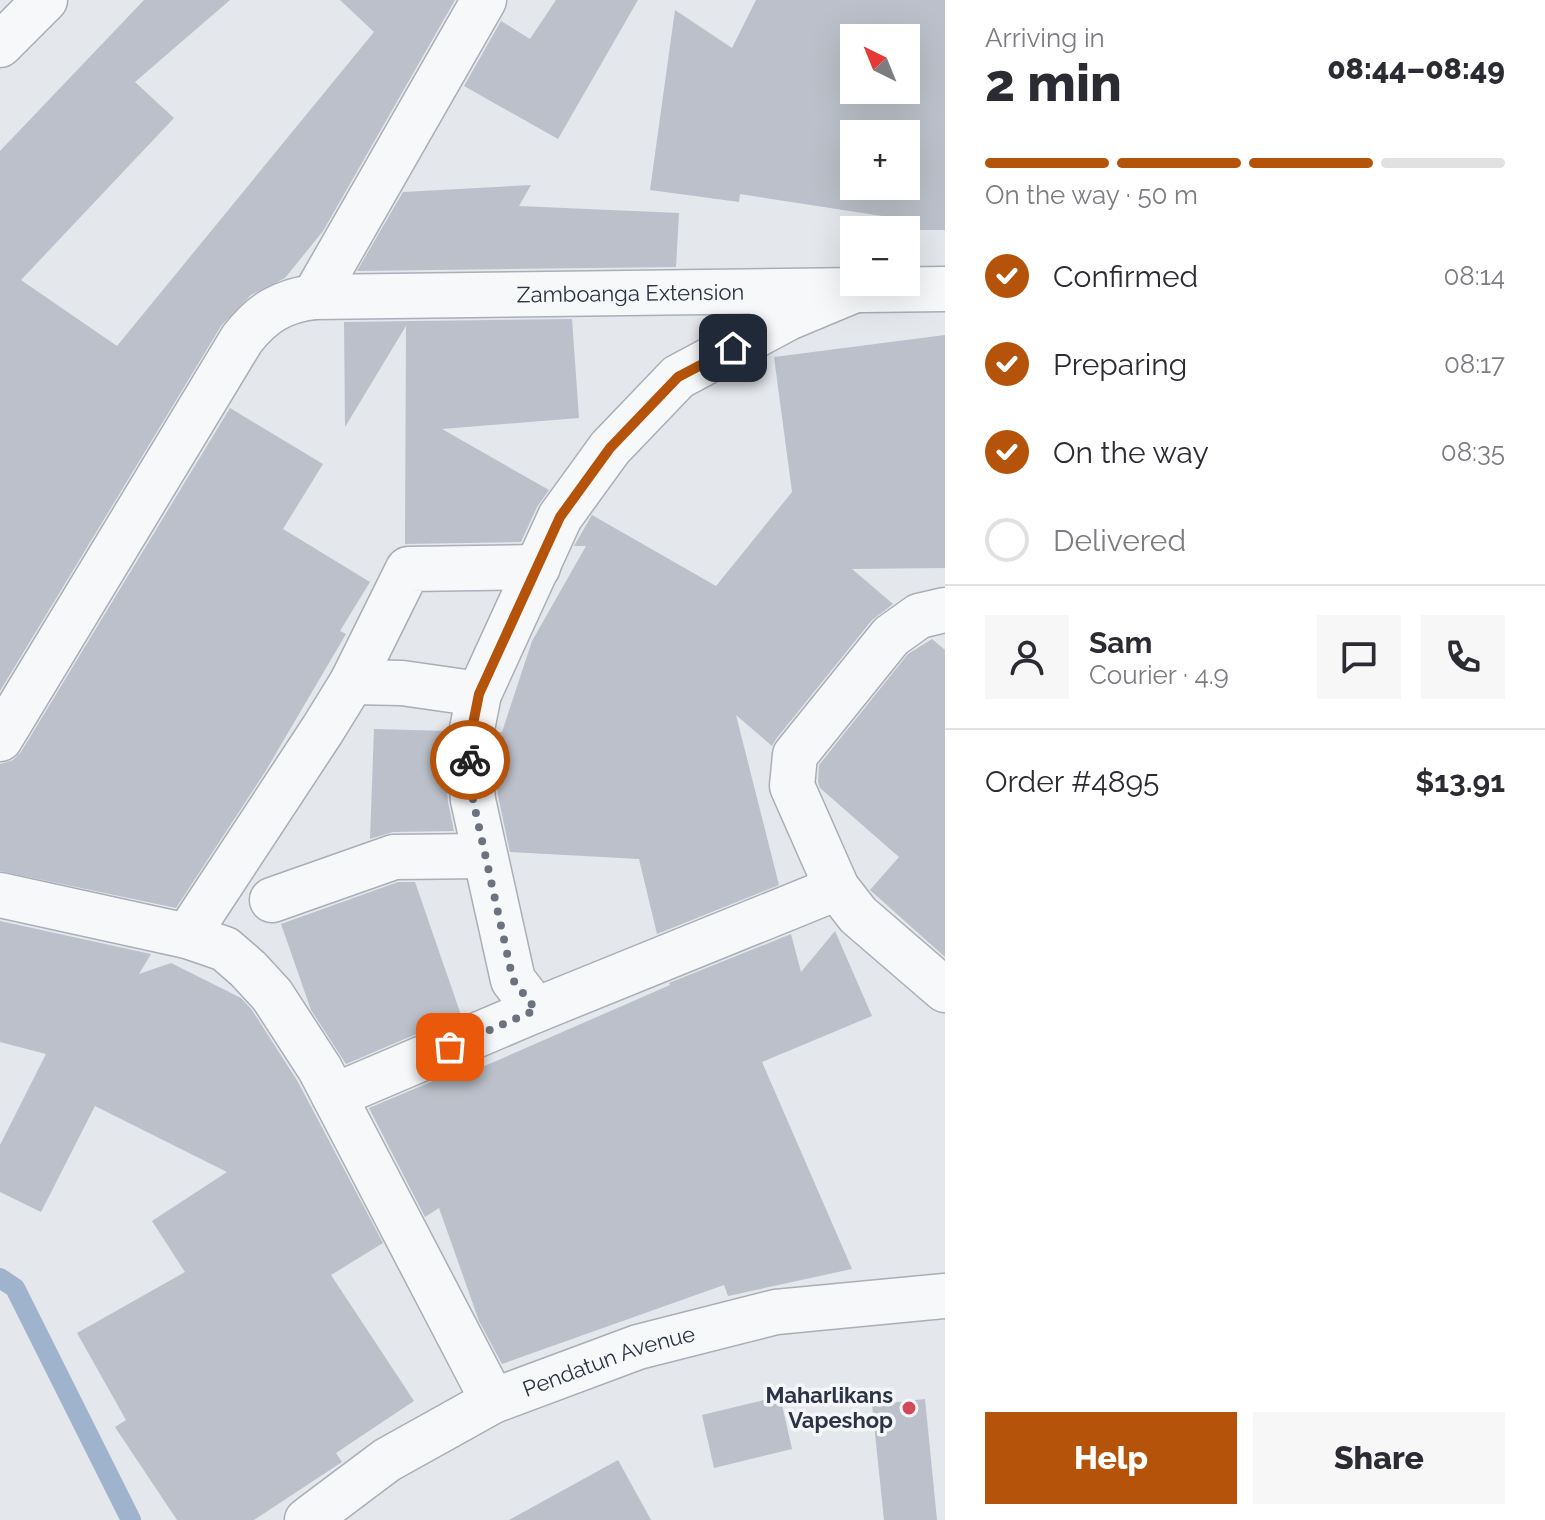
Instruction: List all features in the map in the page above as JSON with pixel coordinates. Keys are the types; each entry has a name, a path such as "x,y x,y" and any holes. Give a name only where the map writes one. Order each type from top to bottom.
{"street":[{"path":"0,45 45,0"},
{"path":"314,297 484,0"},
{"name":"Zamboanga Extension","path":"920,289 945,289"},
{"name":"Zamboanga Extension","path":"0,739 242,339 269,311 292,300 314,297 840,290"},
{"path":"536,1010 513,980 473,800 470,764 472,729 479,694 560,517 610,448 678,377 788,318 841,296"},
{"path":"187,936 352,682 408,569 538,567"},
{"path":"945,610 919,616 891,636 795,755 792,786 837,888 858,915 945,990"},
{"path":"352,682 402,683 479,694"},
{"path":"272,900 394,857 485,856"},
{"path":"334,1096 837,888"},
{"path":"0,895 187,936 225,949 272,995 320,1069 493,1401"},
{"name":"Pendatun Avenue","path":"307,1520 387,1460 493,1401 638,1347 776,1312 945,1296"}],"building":[{"path":"144,0 230,0 135,82 174,118 21,280 117,346 374,32 340,0 455,0 323,231 285,278 251,295 221,326 0,691 0,151"},
{"path":"556,0 638,0 558,139 464,86 501,21 530,39"},
{"path":"756,0 945,0 945,230 920,230 920,216 882,216 740,194 739,202 650,190 675,10 732,48"},
{"path":"531,185 519,206 679,213 676,267 357,271 403,192"},
{"path":"572,319 579,418 442,429 549,490 537,507 521,542 405,544 406,326 345,427 344,322"},
{"path":"945,335 945,568 852,569 893,604 872,620 772,746 736,715 779,885 657,934 639,859 510,852 498,796 495,764 497,732 502,732 532,641 586,546 574,546 592,515 716,586 792,492 774,357"},
{"path":"230,408 323,464 283,529 370,582 340,631 346,634 265,772 176,908 0,871 0,764 13,760 21,752"},
{"path":"932,639 945,650 945,957 870,890 899,857 820,788 818,782 819,765 908,654"},
{"path":"374,729 447,731 445,766 454,831 393,832 370,839"},
{"path":"398,882 415,882 461,1015 346,1064 311,1010 281,924"},
{"path":"0,921 151,954 139,974 171,963 241,998 298,1082 383,1243 331,1275 414,1401 336,1453 342,1462 254,1520 177,1520 115,1427 126,1420 77,1333 185,1272 152,1221 227,1172 95,1106 41,1212 0,1192 0,1145 46,1054 0,1042"},
{"path":"835,931 872,1016 762,1062 852,1269 728,1296 724,1285 502,1364 479,1321 439,1208 425,1217 369,1108 478,1062 480,1068 669,983 791,934 801,972"},
{"path":"780,1396 792,1449 714,1468 702,1415"},
{"path":"925,1399 937,1520 884,1520 872,1405"},
{"path":"618,1460 651,1520 509,1520"}],"waterway":[{"path":"0,1278 15,1288 131,1520"}],"way so far":[{"path":"450,1047 536,1010 513,980 473,800 470,760"}],"place":[{"name":"Maharlikans Vapeshop","path":"909,1408"}],"route":[{"path":"470,760 479,694 560,517 610,448 678,377 733,348"}]}
